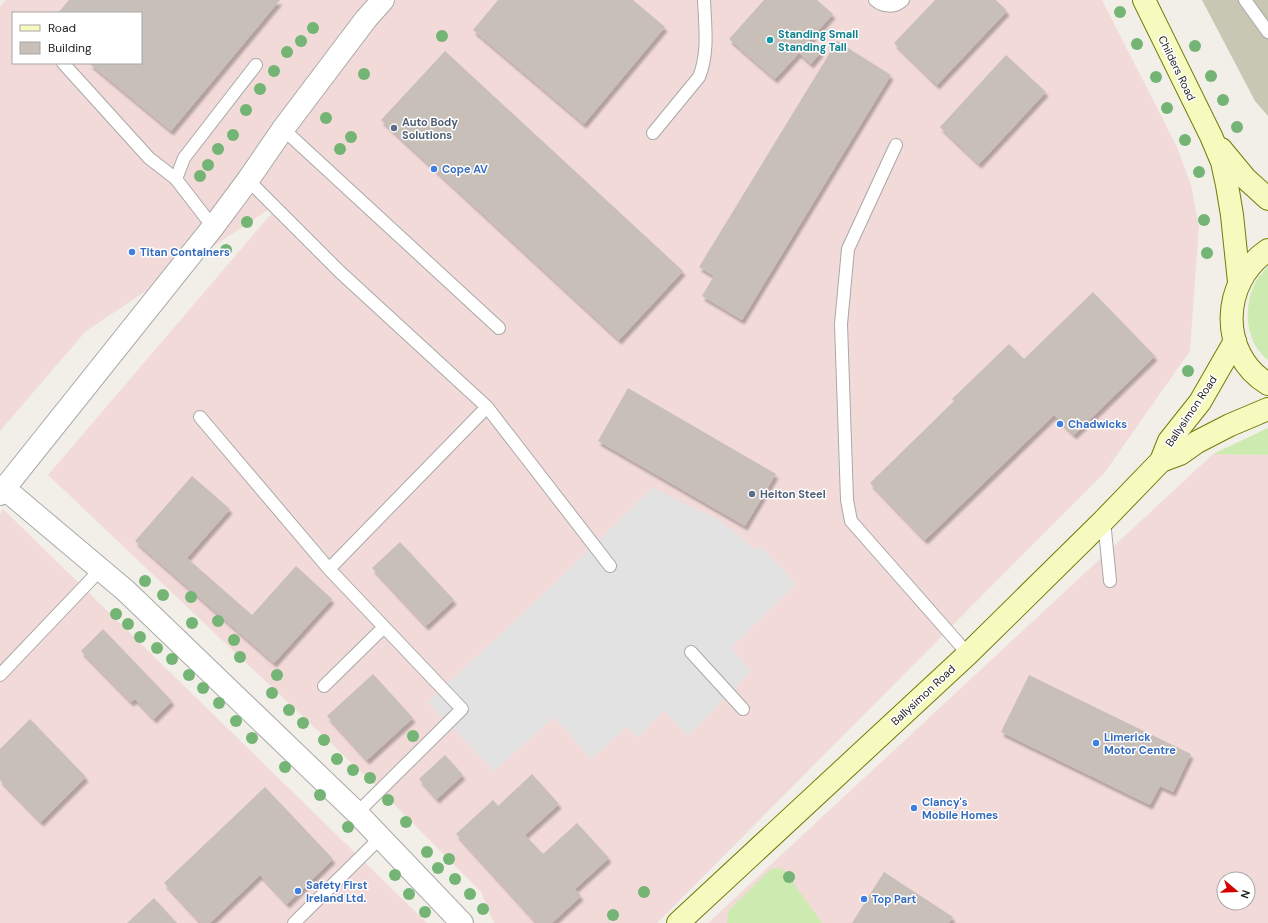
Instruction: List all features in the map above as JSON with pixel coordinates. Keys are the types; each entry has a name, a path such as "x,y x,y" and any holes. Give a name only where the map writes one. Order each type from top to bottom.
{"main road":[{"name":"Childers Road","path":"1144,0 1211,136 1222,162 1227,185 1239,282"},
{"name":"Childers Road","path":"1211,136 1245,178 1268,199"},
{"path":"1268,250 1260,255 1248,267 1239,282 1231,311 1231,326 1242,358 1252,372 1268,384"},
{"name":"Ballysimon Road","path":"686,920 968,654 1104,520 1161,461 1169,441 1200,402 1235,341"},
{"name":"Ballysimon Road","path":"1161,461 1180,454 1198,442 1230,425 1268,409"}],"street":[{"path":"383,0 366,19 213,227 2,491 126,591 357,813 462,923"}],"lane":[{"path":"653,133 699,77 703,67 705,46 704,0"},
{"path":"875,0 888,6 897,4 903,0"},
{"path":"1245,0 1268,32"},
{"path":"64,64 149,158 176,179 213,227"},
{"path":"176,179 184,158 256,65"},
{"path":"283,130 499,328"},
{"path":"896,145 848,249 841,324 847,500 851,521 968,654"},
{"path":"248,180 340,272 487,407 610,566"},
{"path":"329,569 487,407"},
{"path":"200,417 329,569 462,709 357,813"},
{"path":"1104,520 1110,581"},
{"path":"0,675 100,569"},
{"path":"324,686 384,627"},
{"path":"691,652 743,709"},
{"path":"294,923 380,838"}],"shaded area":[{"path":"6,0 1102,0 1177,147 1191,185 1199,226 1190,351 1105,472 657,923 494,923 481,892 375,785 48,475 283,200 86,331 0,431 0,6"},
{"path":"1202,0 1268,0 1268,116 1255,101"},
{"path":"1213,454 1268,455 1268,923 708,923"},
{"path":"653,487 690,507 711,515 743,538 753,549 761,547 796,584 731,648 751,671 688,736 664,711 637,738 627,727 591,759 554,717 494,771 428,702 554,584"},
{"path":"3,509 427,923 0,923 0,514"}],"green space":[{"path":"1268,266 1268,360 1260,353 1255,344 1248,324 1248,314 1251,293 1255,283"},
{"path":"1268,428 1268,455 1213,454"},
{"path":"780,868 788,873 796,887 822,923 727,923 729,910 771,869"}],"building":[{"path":"69,0 280,0 171,131 90,64 142,64 142,12 59,12"},
{"path":"498,0 633,0 665,27 584,124 473,30"},
{"name":"Standing Small Standing Tall","path":"764,0 817,0 833,14 809,41 821,52 811,64 799,53 775,79 729,39"},
{"path":"935,0 996,0 1007,11 937,85 894,43"},
{"path":"837,41 891,75 742,320 702,296 714,276 699,267"},
{"path":"445,51 683,271 619,340 381,120"},
{"path":"1006,55 1046,92 979,164 940,127"},
{"path":"1093,292 1155,356 1074,435 1054,415 925,540 870,483 954,401 952,399 1009,344 1024,359"},
{"path":"628,388 776,474 745,526 598,441"},
{"path":"192,476 230,509 187,558 252,615 296,566 332,599 274,663 135,541"},
{"path":"400,542 454,600 426,626 372,568"},
{"path":"103,629 172,701 154,719 135,699 131,702 81,651"},
{"path":"373,674 413,718 367,760 327,716"},
{"name":"Limerick Motor Centre","path":"1029,675 1191,754 1173,792 1160,786 1150,805 1001,732"},
{"path":"30,719 86,777 41,822 0,780 0,749"},
{"path":"445,755 463,775 437,799 419,779"},
{"path":"532,774 559,804 525,835 543,854 577,823 609,858 575,889 581,896 552,923 537,923 456,834 493,800 498,806"},
{"path":"265,787 333,859 287,904 260,875 210,923 201,923 164,883"},
{"path":"884,872 953,917 949,923 852,923"},
{"path":"154,898 177,923 127,923"}],"place":[{"name":"Standing Small Standing Tall","path":"770,40"},
{"name":"Auto Body Solutions","path":"394,128"},
{"name":"Cope AV","path":"434,169"},
{"name":"Titan Containers","path":"132,252"},
{"name":"Chadwicks","path":"1060,424"},
{"name":"Heiton Steel","path":"752,494"},
{"name":"Limerick Motor Centre","path":"1096,743"},
{"name":"Clancy's Mobile Homes","path":"914,808"},
{"name":"Safety First Ireland Ltd.","path":"298,891"},
{"name":"Top Part","path":"864,899"}]}
